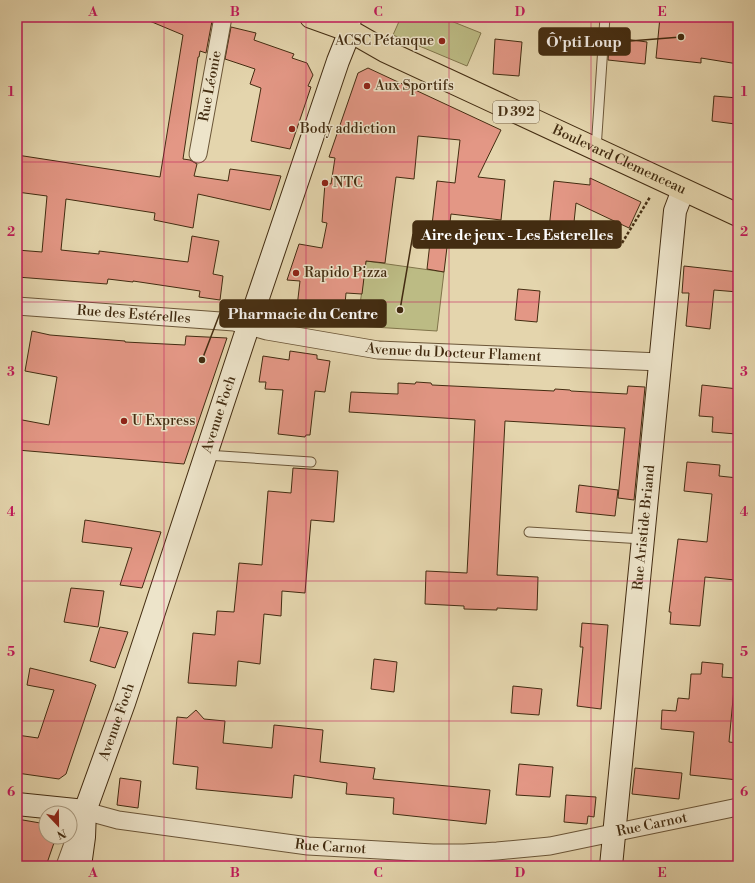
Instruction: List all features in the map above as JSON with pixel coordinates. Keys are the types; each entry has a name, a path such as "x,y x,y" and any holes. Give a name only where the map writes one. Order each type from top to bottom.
{"main road":[{"name":"D 392","path":"311,17 351,24"},
{"name":"Boulevard Clemenceau","path":"351,24 385,51 738,215"}],"street":[{"name":"Rue Léonie","path":"198,154 223,17"},
{"name":"Avenue Foch","path":"80,866 84,837 85,811 124,703 351,24"},
{"name":"Rue Aristide Briand","path":"611,866 675,211 683,190"},
{"name":"Rue des Estérelles","path":"17,306 234,322 249,327"},
{"name":"Avenue du Docteur Flament","path":"249,327 378,350 555,359 660,362"},
{"name":"Rue Carnot","path":"17,804 85,811 118,820 308,846 433,853 498,851 550,846 738,808"},
{"path":"65,866 85,811"}],"lane":[{"path":"596,149 605,17"},
{"path":"206,455 311,462"},
{"path":"529,532 643,539"}],"path":[{"path":"622,243 661,180"}],"shaded area":[{"name":"ACSC Pétanque","path":"401,17 441,17 481,33 467,66 393,35"},
{"path":"366,261 444,272 437,331 357,326"}],"building":[{"path":"140,17 202,17 212,21 206,53 200,51 198,57 183,159 190,160 197,164 194,176 228,181 230,169 281,176 270,210 198,194 193,228 154,220 155,213 66,199 61,250 99,254 99,251 188,262 192,236 219,241 213,274 223,276 220,300 199,297 200,291 133,281 108,279 107,284 17,277 17,250 42,252 47,196 17,192 17,155 160,177 183,35"},
{"path":"660,17 738,17 738,64 701,58 701,63 656,58"},
{"path":"231,27 256,33 254,40 294,54 292,58 307,63 313,75 308,86 311,87 290,149 251,141 261,88 250,84 255,69 225,59"},
{"path":"610,37 647,42 645,64 608,60"},
{"path":"495,39 522,42 519,76 493,74"},
{"path":"368,68 501,130 478,177 505,180 501,220 451,214 444,272 427,269 437,181 455,183 460,140 418,136 414,179 396,177 385,263 366,261 362,294 346,293 344,315 309,311 309,309 297,307 300,281 287,280 299,244 322,248 327,223 322,222 325,183 331,184 335,158 329,157 358,73"},
{"path":"714,96 738,98 735,124 712,121"},
{"path":"590,178 641,202 629,228 576,203 573,232 549,229 554,181 590,185"},
{"path":"684,266 738,272 738,292 714,290 710,329 686,326 689,293 682,293"},
{"path":"518,289 540,291 537,322 515,320"},
{"name":"U Express","path":"32,331 50,335 125,342 185,345 186,336 227,338 184,464 17,450 17,419 49,425 57,377 25,371"},
{"path":"290,351 317,355 317,359 330,361 325,392 315,391 310,435 306,435 305,437 278,434 283,390 265,389 266,382 259,382 263,356 289,360"},
{"path":"416,382 431,383 432,385 554,391 555,389 627,394 628,386 645,387 634,500 618,498 625,428 505,421 497,575 538,577 537,610 497,608 497,610 464,609 464,606 425,604 426,571 467,573 475,420 349,412 351,392 398,394 398,383 415,384"},
{"path":"702,385 738,389 738,424 736,434 712,432 713,417 699,416"},
{"path":"687,462 720,465 719,476 738,478 738,548 735,580 705,577 700,626 670,624 671,612 669,612 678,539 707,542 712,494 684,491"},
{"path":"293,468 338,471 334,522 311,520 305,593 282,591 281,616 264,614 260,664 238,661 236,686 188,683 193,633 215,635 217,611 234,612 239,563 262,565 268,491 291,493"},
{"path":"579,485 618,490 615,516 576,512"},
{"path":"85,520 161,532 142,588 120,585 132,548 82,542"},
{"path":"71,588 104,591 98,627 64,622"},
{"path":"582,623 608,625 601,709 577,706 583,647 580,647"},
{"path":"100,627 128,632 115,668 90,661"},
{"path":"374,659 397,662 394,692 371,689"},
{"path":"702,662 723,664 722,677 735,678 729,742 738,743 738,780 690,775 694,732 661,729 662,710 676,711 678,698 689,699 691,674 701,674"},
{"path":"30,668 96,685 66,774 59,779 17,773 17,735 38,738 54,690 27,685"},
{"path":"513,686 542,689 539,715 511,713"},
{"path":"196,710 204,719 225,721 223,743 272,748 274,725 323,730 320,762 375,768 373,779 490,790 486,824 393,814 394,798 346,794 347,783 294,775 292,798 196,789 198,767 173,764 177,717 187,718"},
{"path":"519,764 553,767 550,797 516,795"},
{"path":"635,768 682,773 679,799 632,794"},
{"path":"120,778 141,781 138,808 117,805"},
{"path":"566,795 596,797 594,817 588,816 587,824 564,822"},
{"path":"17,819 38,823 38,845 53,845 46,866 17,866"}],"place":[{"name":"Ô'pti Loup","path":"681,37"},
{"name":"ACSC Pétanque","path":"442,41"},
{"name":"Aux Sportifs","path":"367,86"},
{"name":"Body addiction","path":"292,129"},
{"name":"NTC","path":"325,183"},
{"name":"Rapido Pizza","path":"296,273"},
{"name":"Aire de jeux - Les Esterelles","path":"400,310"},
{"name":"Pharmacie du Centre","path":"202,360"},
{"name":"U Express","path":"124,421"}]}
